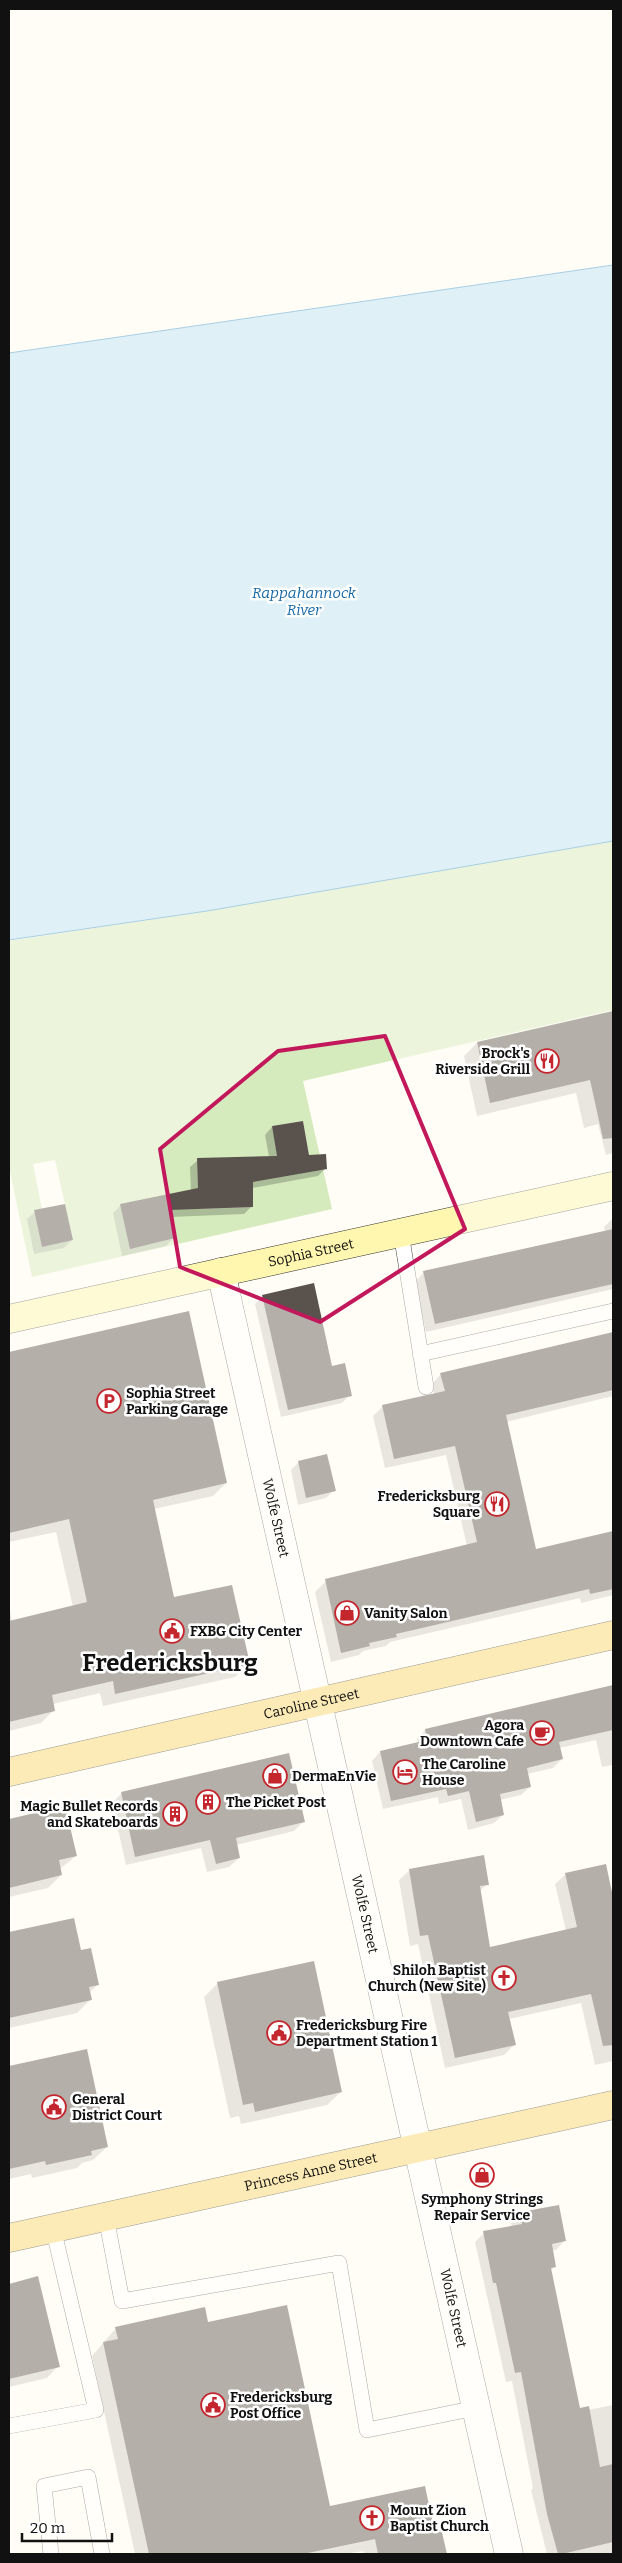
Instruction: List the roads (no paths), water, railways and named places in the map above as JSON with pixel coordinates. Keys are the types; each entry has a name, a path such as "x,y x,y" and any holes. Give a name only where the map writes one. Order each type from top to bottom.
{"main road":[{"name":"Sophia Street","path":"9,1319 613,1186"},
{"name":"Caroline Street","path":"9,1772 613,1635"},
{"name":"Princess Anne Street","path":"9,2238 613,2106"}],"street":[{"name":"Wolfe Street","path":"221,1272 509,2554"}],"lane":[{"path":"401,1233 426,1387"},
{"path":"420,1354 613,1311"},
{"path":"106,2217 122,2301 339,2263 367,2430 476,2408"},
{"path":"9,2426 96,2410 53,2228"},
{"path":"51,2554 44,2486 88,2477 102,2554"}],"water":[{"name":"Rappahannock River","path":"613,265 613,841 207,911 9,940 9,353"}],"place":[{"name":"Brock's Riverside Grill","path":"547,1061"},
{"name":"Sophia Street Parking Garage","path":"109,1401"},
{"name":"Fredericksburg Square","path":"497,1504"},
{"name":"Vanity Salon","path":"347,1613"},
{"name":"FXBG City Center","path":"172,1631"},
{"name":"Agora Downtown Cafe","path":"542,1733"},
{"name":"The Caroline House","path":"405,1772"},
{"name":"DermaEnVie","path":"275,1776"},
{"name":"The Picket Post","path":"208,1802"},
{"name":"Magic Bullet Records and Skateboards","path":"175,1814"},
{"name":"Shiloh Baptist Church (New Site)","path":"504,1978"},
{"name":"Fredericksburg Fire Department Station 1","path":"279,2033"},
{"name":"General District Court","path":"54,2107"},
{"name":"Symphony Strings Repair Service","path":"482,2175"},
{"name":"Fredericksburg Post Office","path":"213,2405"},
{"name":"Mount Zion Baptist Church","path":"372,2518"}],"district":[{"name":"Fredericksburg","path":"170,1663"}]}
